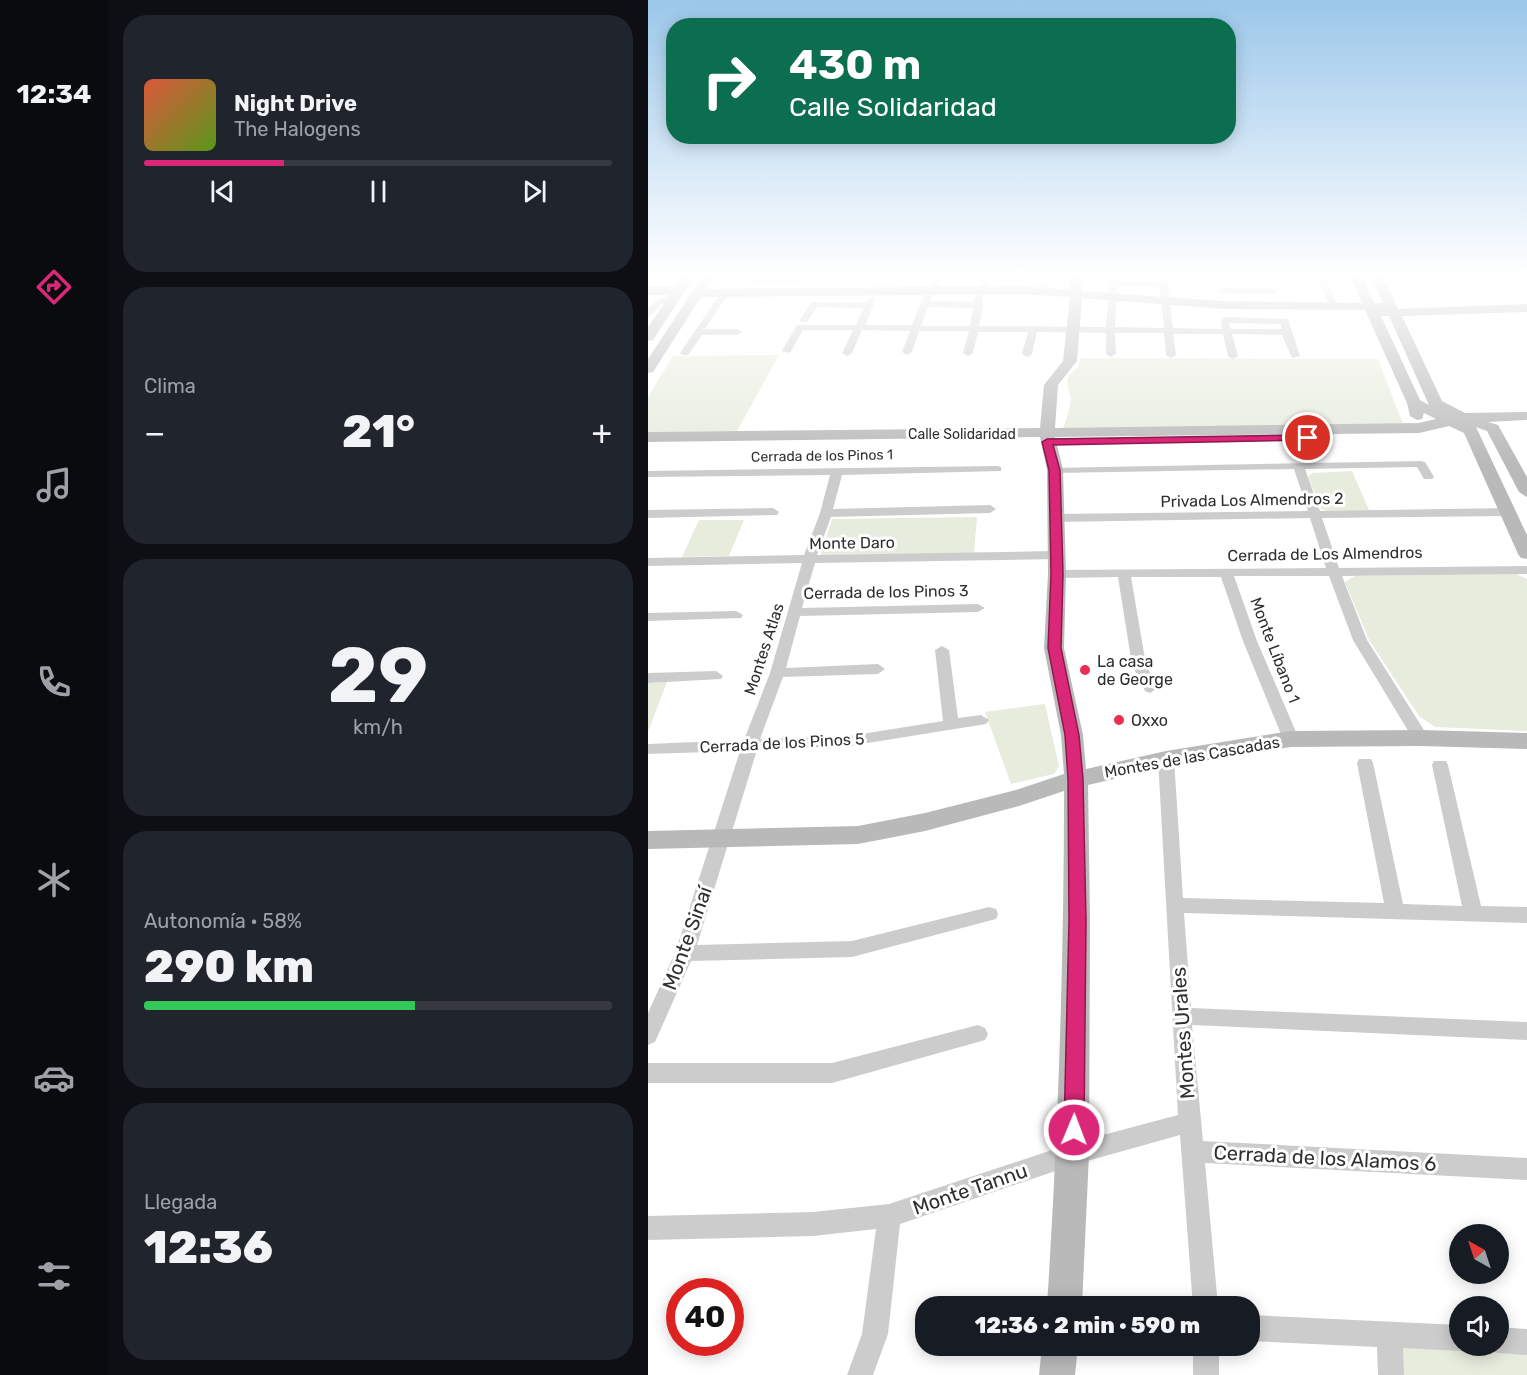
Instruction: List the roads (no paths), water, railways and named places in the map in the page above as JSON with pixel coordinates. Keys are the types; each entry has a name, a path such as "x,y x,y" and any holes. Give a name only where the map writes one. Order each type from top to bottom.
{"main road":[{"path":"648,369 667,338"},
{"path":"1066,1296 1073,1154 1077,921 1076,779 1072,735 1054,648 1055,470 1047,438 1051,385 1070,360 1071,338"},
{"path":"1383,338 1414,404 1419,428"},
{"path":"1405,338 1436,404 1461,423 1508,512 1527,554"},
{"path":"1414,404 1461,423"},
{"name":"Calle Solidaridad","path":"648,446 1419,428 1527,416"},
{"name":"Calle Solidaridad","path":"1461,423 1493,428 1527,427"},
{"name":"Calle Solidaridad","path":"648,437 1047,438 1450,435 1461,423"},
{"path":"1493,428 1527,492"},
{"name":"Montes de las Cascadas","path":"648,840 858,835 925,822 1019,798 1076,779 1166,759 1291,739 1420,738 1527,741"},
{"path":"1057,1375 1059,1356"}],"street":[{"path":"685,353 696,338"},
{"path":"787,351 794,338"},
{"path":"847,353 854,338"},
{"path":"907,352 913,338"},
{"path":"968,353 972,338"},
{"path":"1027,354 1031,338"},
{"path":"1110,338 1111,354"},
{"path":"1170,338 1171,355"},
{"path":"1228,338 1233,356"},
{"path":"1288,338 1295,356"},
{"path":"1055,470 1421,464 1428,477"},
{"path":"1299,467 1334,572 1360,640 1420,738"},
{"name":"Cerrada de los Pinos 1","path":"648,474 997,469"},
{"name":"Montes Atlas","path":"723,838 750,746 777,673 837,470"},
{"path":"826,513 990,509"},
{"path":"648,514 773,512"},
{"name":"Privada Los Almendros 2","path":"1055,518 1508,512"},
{"name":"Monte Daro","path":"648,562 809,560 1056,565"},
{"name":"Cerrada de Los Almendros","path":"1056,565 1124,575 1527,570"},
{"name":"Monte Líbano 1","path":"1226,573 1250,641 1291,739"},
{"path":"1124,575 1139,665 1150,688"},
{"name":"Cerrada de los Pinos 3","path":"795,612 978,608"},
{"path":"648,617 736,615"},
{"path":"942,650 951,724"},
{"path":"777,673 878,669"},
{"path":"648,678 716,676"},
{"name":"Cerrada de los Pinos 5","path":"648,749 849,741 981,720"},
{"name":"Montes Urales","path":"1166,759 1181,1016 1204,1296"},
{"path":"1365,762 1395,911"},
{"path":"1440,765 1473,914"},
{"name":"Monte Sinaí","path":"648,1036 685,953 723,838"},
{"path":"1175,905 1527,915"},
{"path":"685,953 852,949 989,914"},
{"path":"1181,1016 1527,1031"},
{"path":"648,1073 832,1073 978,1034"},
{"name":"Monte Tannu","path":"648,1228 813,1224 889,1216 1073,1154 1190,1122"},
{"name":"Cerrada de los Alamos 6","path":"1192,1151 1527,1169"},
{"path":"860,1375 875,1334 889,1216"},
{"path":"1260,1329 1449,1338"},
{"path":"1389,1335 1391,1375"},
{"path":"1509,1341 1527,1342"},
{"path":"1206,1356 1206,1375"}],"place":[{"name":"La casa de George","path":"1085,670"},
{"name":"Oxxo","path":"1119,720"}]}
